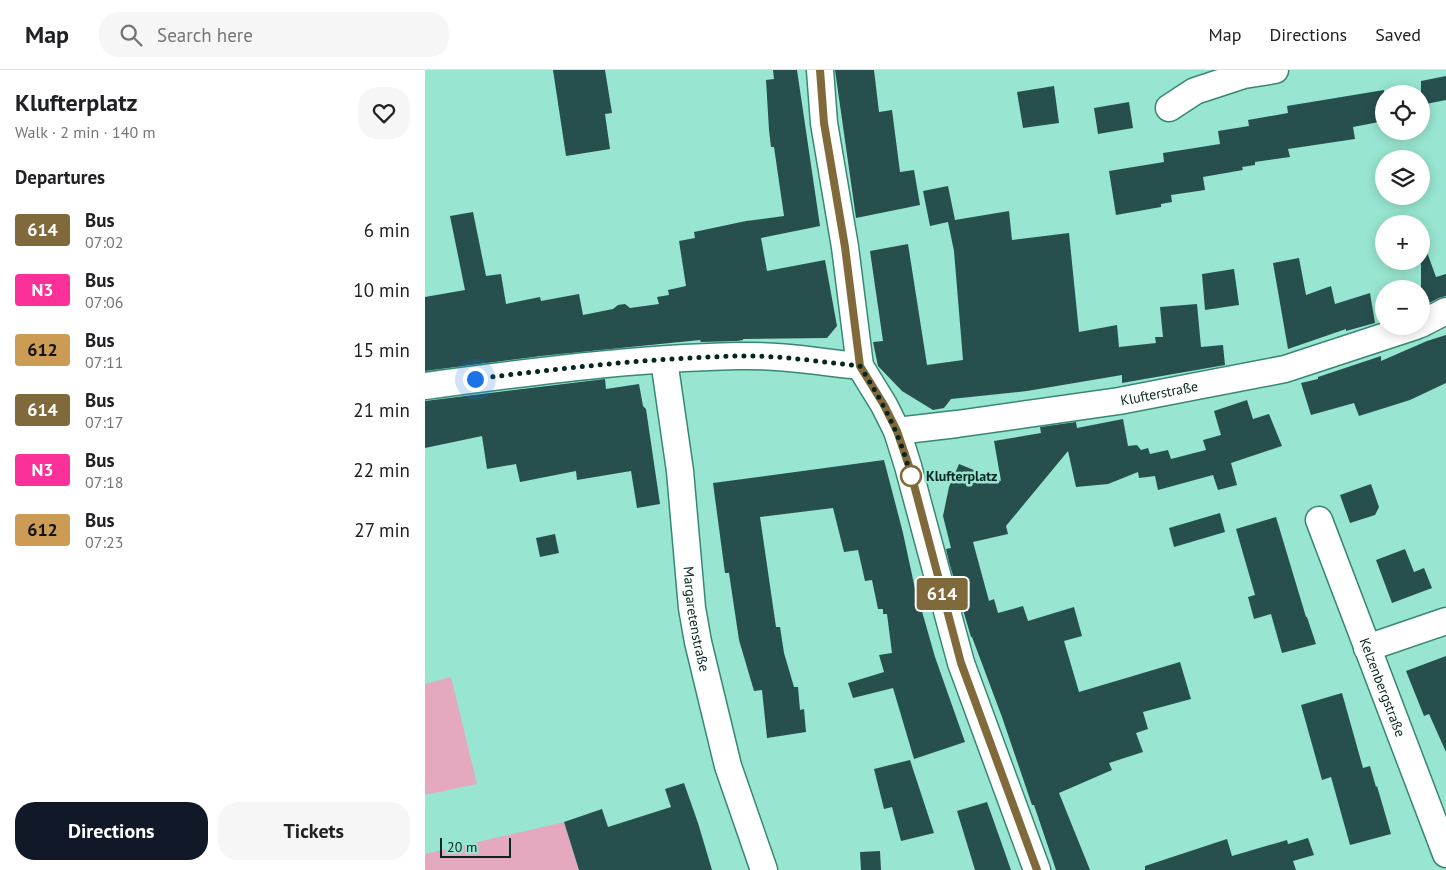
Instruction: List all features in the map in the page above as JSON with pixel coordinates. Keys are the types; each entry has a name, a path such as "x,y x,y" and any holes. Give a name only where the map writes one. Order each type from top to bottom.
{"street":[{"path":"820,70 824,123 845,247 860,366 884,405 897,431 909,466 961,663 1037,870"},
{"path":"1169,108 1195,91 1244,75 1275,70"},
{"path":"1430,319 1446,311"},
{"name":"Klufterstraße","path":"897,431 1119,401 1285,369 1389,335"},
{"path":"425,386 525,373 664,360 740,356 785,357 860,366"},
{"name":"Margaretenstraße","path":"664,360 680,471 692,608 698,642 728,766 764,870"},
{"name":"Kelzenbergstraße","path":"1319,520 1446,854"},
{"path":"1367,648 1446,621"}],"shaded area":[{"path":"451,677 477,784 425,795 425,684"},
{"path":"564,822 579,870 425,870 425,854"}],"building":[{"path":"553,70 605,70 612,113 605,114 610,149 566,156"},
{"path":"773,70 797,70 820,226 761,238 767,271 825,260 837,326 827,338 743,339 737,341 701,342 700,340 541,356 425,371 425,297 465,290 450,216 473,212 486,276 501,274 506,304 540,297 541,301 579,294 583,315 613,309 618,305 625,304 630,308 659,304 657,297 669,295 668,290 686,286 679,241 695,238 694,232 746,221 784,216 774,147 771,147 769,130 766,80 774,79"},
{"path":"835,70 874,70 879,112 892,110 900,172 914,170 920,205 856,218"},
{"path":"1446,76 1446,100 1430,103 1430,85 1421,85 1421,81"},
{"path":"1054,86 1059,123 1023,128 1017,92"},
{"path":"1375,91 1375,123 1353,127 1355,139 1288,149 1290,157 1255,162 1255,165 1242,167 1243,170 1203,177 1205,190 1171,195 1172,202 1161,204 1161,207 1116,215 1109,171 1164,162 1163,153 1220,144 1218,131 1249,126 1248,120 1288,113 1287,106"},
{"path":"1129,102 1133,128 1098,134 1094,108"},
{"path":"948,186 955,220 1009,211 1012,240 1069,233 1079,332 1117,325 1119,347 1156,343 1155,337 1163,337 1160,307 1197,304 1201,347 1223,345 1225,365 1122,383 1122,375 1027,391 951,399 944,408 933,410 902,391 878,366 873,342 883,341 870,251 908,244 927,365 963,360 954,251 948,222 930,226 923,191"},
{"path":"1299,258 1306,295 1331,286 1335,304 1370,293 1375,323 1346,331 1346,329 1288,349 1273,263"},
{"path":"1430,260 1436,277 1446,274 1446,296 1430,302 1430,280 1421,280 1421,270 1430,270"},
{"path":"1234,269 1239,305 1205,310 1202,274"},
{"path":"1446,335 1446,383 1410,400 1359,416 1354,403 1311,415 1301,383 1318,379 1318,377 1381,356 1381,361"},
{"path":"605,379 606,389 639,384 643,406 646,409 660,504 637,508 631,471 577,480 576,471 520,482 516,464 487,469 482,436 425,448 425,401"},
{"path":"1247,400 1253,419 1269,414 1282,446 1231,463 1237,485 1218,490 1213,475 1158,490 1155,476 1139,478 1138,472 1108,484 1076,487 1068,451 1006,526 1008,534 973,542 989,601 994,599 998,613 1023,606 1028,621 1074,607 1082,636 1064,641 1079,692 1180,662 1191,699 1143,712 1148,729 1136,733 1143,752 1109,763 1112,770 1059,793 1090,870 1056,870 1002,717 971,637 949,562 946,549 951,548 943,516 949,487 959,464 1001,481 994,441 1041,433 1040,427 1076,422 1077,428 1123,419 1128,446 1137,445 1141,450 1148,448 1150,454 1168,450 1171,459 1206,450 1203,440 1221,435 1214,411"},
{"path":"884,460 903,533 920,612 921,608 935,657 965,742 914,759 893,688 853,698 848,683 884,672 879,655 892,653 887,614 883,614 883,609 878,609 872,580 865,581 858,550 844,552 833,508 760,517 776,627 780,627 784,653 794,687 798,687 800,710 804,709 806,732 767,738 762,690 754,691 739,640 729,573 725,573 713,483"},
{"path":"1371,484 1379,507 1375,515 1350,523 1340,495"},
{"path":"1220,513 1225,532 1174,547 1169,528"},
{"path":"1276,517 1316,644 1282,653 1271,614 1254,619 1248,597 1255,595 1236,529"},
{"path":"555,534 559,553 540,557 536,538"},
{"path":"1405,549 1414,572 1424,568 1432,588 1392,603 1376,560"},
{"path":"1446,656 1446,752 1429,714 1424,716 1406,671"},
{"path":"1342,693 1363,768 1370,766 1391,834 1350,845 1331,777 1322,780 1301,705"},
{"path":"910,760 934,833 901,841 892,807 884,809 874,769"},
{"path":"684,783 712,870 579,870 564,822 602,809 608,827 671,807 665,789"},
{"path":"987,802 1011,870 975,870 957,811"},
{"path":"1308,838 1314,855 1293,861 1296,870 1145,870 1145,866 1227,839 1232,856 1287,840 1288,844"},
{"path":"880,851 881,870 861,870 860,852"}],"bus line":[{"name":"614","path":"820,70 824,123 845,247 860,366 884,405 897,431 909,466 961,663 1037,870"}],"place":[{"name":"Klufterplatz","path":"911,476"}],"route":[{"path":"475,379 664,360 740,356 785,357 860,366 884,405 897,431 909,466 911,478 911,476"}]}
